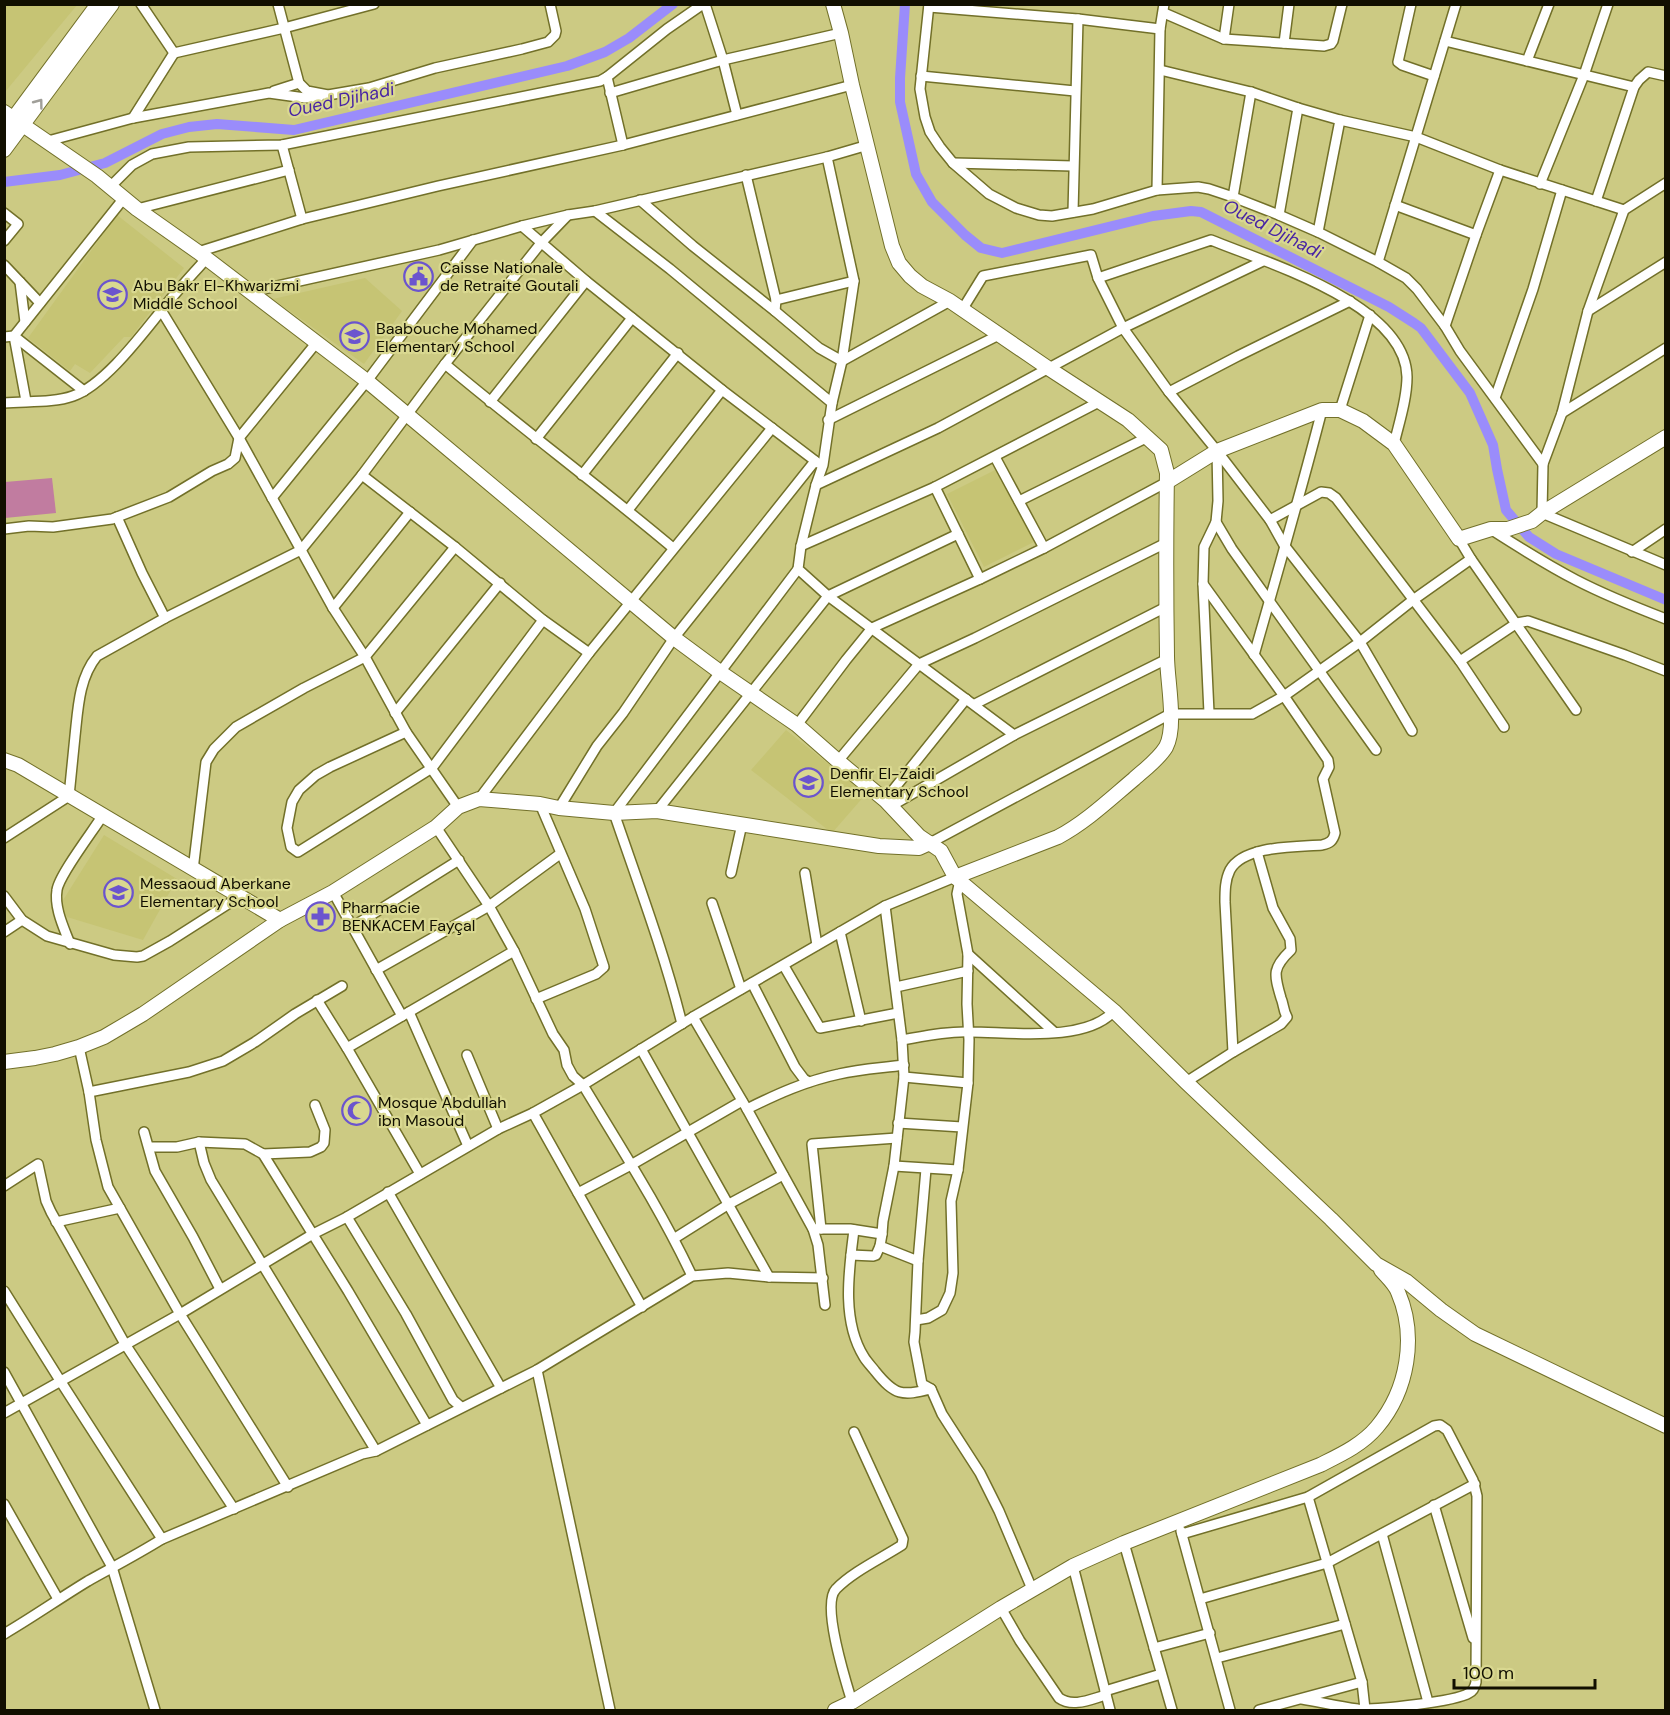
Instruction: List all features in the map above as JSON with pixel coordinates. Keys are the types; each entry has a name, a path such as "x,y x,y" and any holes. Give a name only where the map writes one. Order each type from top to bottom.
{"street":[{"path":"4,131 98,4"},
{"path":"4,150 14,118 112,4"},
{"path":"141,4 174,53"},
{"path":"278,4 299,83 307,91 328,95"},
{"path":"133,118 174,53 284,28 374,4"},
{"path":"111,186 132,165 152,154 189,147 282,145 588,84 607,78 667,29 704,4 723,60 737,115"},
{"path":"4,1413 180,1314 313,1234 347,1217 498,1129 533,1113 583,1085 693,1017 885,906 1073,829 1095,813 1158,758 1166,746 1170,737 1167,659 1167,482 1161,450 1128,420 950,301 922,286 899,263 892,246 833,4"},
{"path":"1224,39 1229,4"},
{"path":"1284,43 1289,4"},
{"path":"1157,190 1160,29 1164,9 1224,39 1324,46 1332,44 1342,4"},
{"path":"1411,4 1398,62 1434,76"},
{"path":"1378,262 1456,4"},
{"path":"1527,61 1548,4"},
{"path":"1540,184 1584,75 1608,4"},
{"path":"269,93 305,98 369,88 435,68 548,42 556,31 551,5"},
{"path":"1160,29 1078,19 929,6 920,89 930,132 953,163 989,194 1016,208 1039,215 1062,215 1093,209 1157,190 1198,187 1233,197 1279,215 1378,262 1406,278 1417,289 1543,464"},
{"path":"1073,212 1078,19"},
{"path":"610,93 723,60 841,33"},
{"path":"1445,42 1634,87"},
{"path":"1160,70 1251,92 1340,120 1416,137 1500,170 1624,210"},
{"path":"1596,201 1634,87 1648,72 1665,76"},
{"path":"921,76 1075,91"},
{"path":"607,78 623,145"},
{"path":"48,141 133,118 269,93 299,83"},
{"path":"4,403 55,400 72,397 84,391 100,379 142,336 202,255 302,219 623,145 852,85"},
{"path":"1233,197 1251,92"},
{"path":"1279,215 1298,108"},
{"path":"14,118 72,157 137,209 317,342 367,381 675,638 797,725 888,803 919,836 941,851 957,878 1114,1011 1376,1264 1397,1290 1404,1309 1408,1336 1407,1366 1395,1398 1377,1428 1350,1450 1320,1465 1213,1509 1180,1527"},
{"path":"1318,232 1340,120"},
{"path":"282,145 302,219"},
{"path":"250,292 439,250 522,226 826,157 868,145"},
{"path":"614,813 798,569 801,546 842,361 854,281 826,157"},
{"path":"953,163 1073,166"},
{"path":"137,209 289,170"},
{"path":"1445,326 1500,170"},
{"path":"746,175 776,300 775,311"},
{"path":"1537,517 1543,464 1562,413 1588,311 1624,210 1665,183"},
{"path":"1495,398 1533,289 1562,190"},
{"path":"9,336 25,322 124,198"},
{"path":"640,200 819,348 842,361"},
{"path":"1395,205 1476,235"},
{"path":"595,211 670,269 832,403"},
{"path":"4,213 18,225 4,241"},
{"path":"69,796 79,699 83,682 98,656 165,618 301,550 362,475 445,364 541,243 568,215"},
{"path":"522,226 585,281 722,390 819,463"},
{"path":"272,498 367,381 473,240"},
{"path":"1098,278 1211,240 1323,285 1370,315 1386,329 1400,347 1407,376 1394,444"},
{"path":"963,310 983,276 1090,255 1098,278 1123,328 1169,392 1270,520 1284,545 1360,642 1412,731"},
{"path":"816,485 938,428 1123,328 1263,261"},
{"path":"1588,311 1665,262"},
{"path":"4,265 40,303"},
{"path":"13,277 25,322"},
{"path":"490,402 585,281"},
{"path":"776,300 854,281"},
{"path":"842,361 950,301"},
{"path":"1169,392 1350,301"},
{"path":"161,310 239,438 333,608 365,657 406,732 458,807"},
{"path":"1340,410 1370,315"},
{"path":"536,439 632,318"},
{"path":"828,420 999,335"},
{"path":"9,336 84,391"},
{"path":"9,336 26,401"},
{"path":"4,529 74,525 117,517 169,497 228,464 235,458 239,438 317,342"},
{"path":"1562,413 1665,348"},
{"path":"582,475 678,354"},
{"path":"445,364 673,548"},
{"path":"628,510 722,390"},
{"path":"801,546 935,487 1099,402"},
{"path":"1254,655 1284,545 1298,504 1322,410"},
{"path":"797,725 872,628 1044,548 1167,482 1217,451 1322,410 1340,410 1363,421 1394,444 1576,710"},
{"path":"479,800 589,653 772,428"},
{"path":"1459,539 1491,529 1508,529 1537,517 1665,436"},
{"path":"1019,501 1148,437"},
{"path":"1209,713 1203,584 1204,547 1216,522 1217,451"},
{"path":"995,457 1044,548"},
{"path":"559,808 597,746 675,638 819,463"},
{"path":"362,475 543,620 589,653"},
{"path":"935,487 980,579"},
{"path":"1270,520 1321,492 1329,493 1336,498 1460,661 1504,727"},
{"path":"333,608 410,512"},
{"path":"117,517 165,618"},
{"path":"1537,517 1665,565"},
{"path":"1216,522 1232,549 1376,750"},
{"path":"1491,529 1532,556 1576,580 1665,619"},
{"path":"1632,552 1665,529"},
{"path":"657,811 828,596 958,534"},
{"path":"838,761 919,664 1166,543"},
{"path":"193,870 206,762 213,748 236,727 304,688 365,657 454,547"},
{"path":"4,1062 35,1058 80,1047 104,1037 143,1014 280,920 333,892 436,827 458,807 479,800 540,804 614,813 657,811 879,846 919,848 1170,714 1252,714 1284,696 1472,559"},
{"path":"798,569 828,596 1014,735"},
{"path":"395,713 500,584"},
{"path":"1203,584 1328,760 1329,767 1323,779 1335,833 1334,839 1322,845 1257,852 1237,861 1230,871 1225,884 1225,902 1233,1052"},
{"path":"888,803 970,701 1167,607"},
{"path":"406,732 330,767 316,775 299,790 292,802 287,828 291,847 298,852 432,768 543,620"},
{"path":"1460,661 1517,623 1528,621 1665,671"},
{"path":"888,803 1014,735 1167,659"},
{"path":"4,760 18,765 280,920"},
{"path":"4,838 69,796"},
{"path":"536,999 596,974 604,967 585,909 540,804"},
{"path":"614,813 656,932 682,1024"},
{"path":"70,944 57,907 57,889 103,815"},
{"path":"731,873 741,824"},
{"path":"436,827 489,906 564,1050 567,1065 573,1076 583,1085 675,1238 692,1276"},
{"path":"1186,1082 1281,1024 1287,1017 1277,988 1276,971 1280,961 1291,950 1290,939 1273,908 1257,852"},
{"path":"376,970 489,906 560,854"},
{"path":"352,927 459,860"},
{"path":"805,873 817,945"},
{"path":"916,1320 928,1318 942,1310 950,1293 953,1273 951,1201 958,1170 968,1083 969,1032 968,954 957,894 957,878"},
{"path":"333,892 376,970 406,1014 468,1146"},
{"path":"4,896 22,920 47,936 114,955 143,956 239,897"},
{"path":"712,903 741,989"},
{"path":"851,1255 873,1256 876,1255 880,1246 894,1166 904,1077 902,1040 885,906"},
{"path":"4,932 22,920"},
{"path":"840,932 861,1021"},
{"path":"347,1048 514,951"},
{"path":"968,954 1054,1032"},
{"path":"784,966 820,1028 898,1013"},
{"path":"896,987 968,971"},
{"path":"752,983 795,1067 809,1082"},
{"path":"89,1092 189,1072 223,1061 342,986"},
{"path":"317,1000 420,1174"},
{"path":"902,1040 969,1032 1025,1035 1054,1032 1081,1028 1098,1022 1114,1011"},
{"path":"693,1017 817,1229"},
{"path":"80,1047 96,1140 108,1187 180,1314 288,1487"},
{"path":"641,1049 769,1276"},
{"path":"467,1055 498,1129"},
{"path":"578,1193 688,1132 745,1105 809,1082 840,1074 904,1065"},
{"path":"904,1077 968,1083"},
{"path":"148,1146 177,1147 199,1142 244,1144 263,1154 310,1152 324,1143 325,1130 315,1105"},
{"path":"533,1113 642,1307"},
{"path":"898,1123 962,1127"},
{"path":"144,1132 155,1171 220,1289"},
{"path":"825,1305 818,1245 812,1144 897,1138"},
{"path":"199,1142 211,1180 376,1451"},
{"path":"263,1154 427,1425"},
{"path":"4,1186 38,1164 46,1201 125,1344 234,1509"},
{"path":"894,1166 958,1170"},
{"path":"926,1168 918,1261 915,1342 922,1384 931,1389 942,1414 980,1473 1032,1589"},
{"path":"675,1238 783,1174"},
{"path":"388,1192 501,1388"},
{"path":"56,1221 120,1208"},
{"path":"347,1217 406,1314 453,1400 461,1407"},
{"path":"817,1229 854,1230 882,1234"},
{"path":"854,1230 851,1255 850,1319 863,1356 881,1378 892,1388 904,1394 931,1389"},
{"path":"880,1246 918,1261"},
{"path":"1376,1264 1406,1281 1475,1334 1665,1426"},
{"path":"4,1634 58,1599 162,1539 363,1454 376,1451 537,1370 692,1276 728,1273 823,1278"},
{"path":"5,1293 162,1539"},
{"path":"537,1370 610,1710"},
{"path":"4,1372 112,1567 155,1710"},
{"path":"835,1710 852,1702 1032,1589 1073,1566 1124,1542 1308,1497 1437,1425 1442,1426 1475,1484 1478,1501 1476,1682 1471,1692 1462,1696 1428,1702 1365,1709 1302,1699"},
{"path":"852,1702 839,1656 831,1614 834,1590 902,1545 903,1539 854,1432"},
{"path":"1200,1599 1327,1563 1475,1484"},
{"path":"1308,1497 1362,1682 1365,1709"},
{"path":"4,1504 58,1599"},
{"path":"1434,1505 1477,1650"},
{"path":"1180,1527 1230,1710"},
{"path":"1382,1534 1428,1702"},
{"path":"1124,1542 1172,1710"},
{"path":"1073,1566 1110,1710"},
{"path":"1001,1608 1020,1641 1066,1706 1161,1674"},
{"path":"1217,1658 1345,1624"},
{"path":"1154,1648 1210,1633"},
{"path":"1259,1710 1362,1682"}],"shaded area":[{"path":"4,5 77,5 5,92"},
{"name":"Abu Bakr El-Khwarizmi Middle School","path":"117,215 184,268 131,337 124,337 90,373 75,364 70,371 28,338"},
{"name":"Baabouche Mohamed Elementary School","path":"365,278 402,311 364,364 273,299"},
{"path":"997,469 1034,542 984,567 947,494"},
{"path":"52,478 56,513 5,518 5,482"},
{"name":"Denfir El-Zaidi Elementary School","path":"786,730 866,794 832,833 751,770"},
{"name":"Messaoud Aberkane Elementary School","path":"104,835 177,879 143,940 67,917 60,905"}],"waterway":[{"name":"Oued Djihadi","path":"4,182 60,175 105,163 162,134 189,127 217,124 294,130 567,66 605,52 629,38 673,4"},
{"name":"Oued Djihadi","path":"905,4 900,102 916,174 932,202 981,248 1002,253 1153,216 1191,211 1201,212 1389,307 1421,328 1470,393 1493,445 1506,510 1529,537 1556,554 1666,600"}],"place":[{"name":"Caisse Nationale de Retraite Goutali","path":"419,276"},
{"name":"Abu Bakr El-Khwarizmi Middle School","path":"112,294"},
{"name":"Baabouche Mohamed Elementary School","path":"355,337"},
{"name":"Denfir El-Zaidi Elementary School","path":"809,782"},
{"name":"Messaoud Aberkane Elementary School","path":"119,892"},
{"name":"Pharmacie BENKACEM Fayçal","path":"321,916"},
{"name":"Mosque Abdullah ibn Masoud","path":"357,1111"}]}
